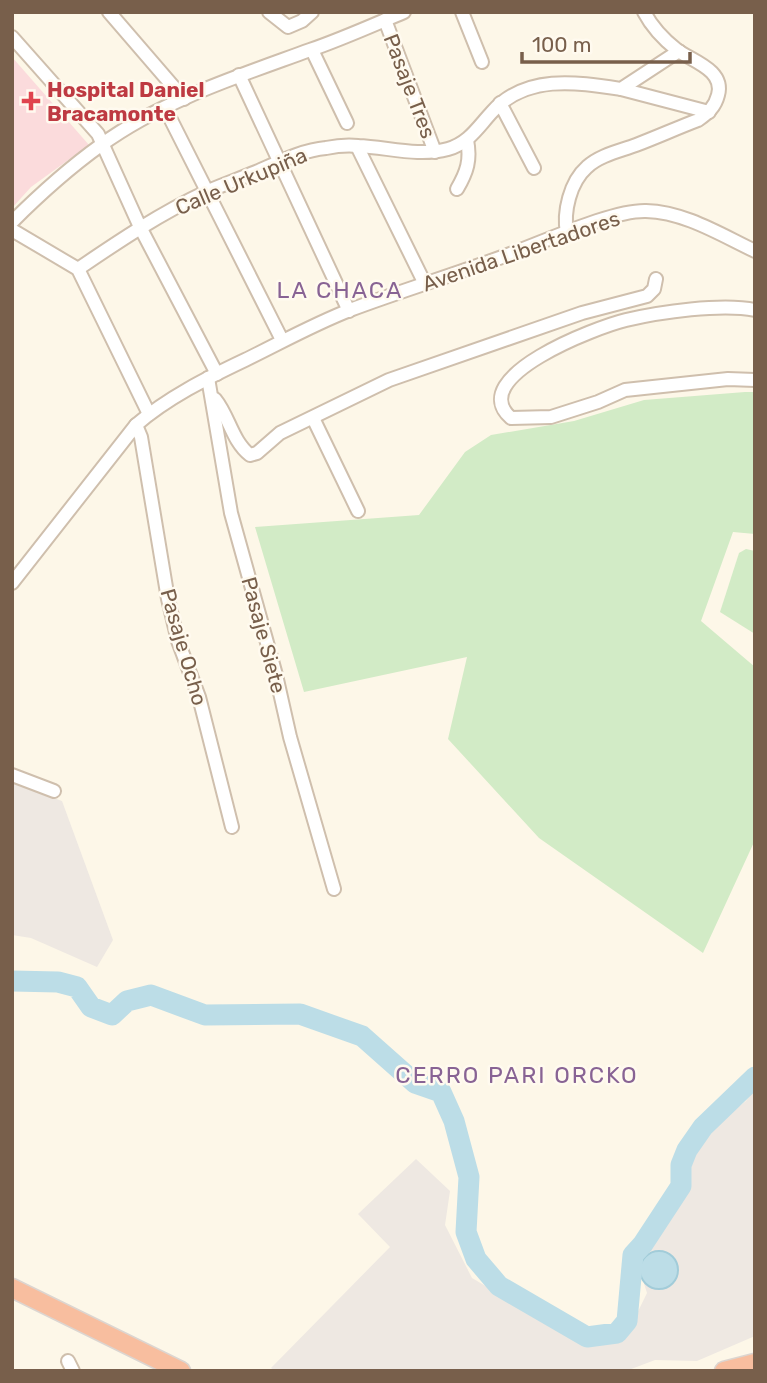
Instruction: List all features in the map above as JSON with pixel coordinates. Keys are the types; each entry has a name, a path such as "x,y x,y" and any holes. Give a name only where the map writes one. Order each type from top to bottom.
{"highway":[{"path":"12,1288 181,1371"},
{"path":"724,1371 755,1363"}],"street":[{"path":"109,12 184,99"},
{"path":"269,12 288,27 302,21 312,12"},
{"path":"12,222 48,187 102,144 164,108 239,75 312,50 404,12"},
{"path":"462,12 482,62"},
{"path":"567,233 568,200 586,167 608,154 698,120 716,103 720,90 718,79 711,71 663,38 644,12"},
{"name":"Pasaje Tres","path":"385,20 436,152"},
{"name":"Pasaje Siete","path":"12,37 98,134 213,376 212,396 231,513 276,675 290,737 334,889"},
{"path":"312,50 347,123"},
{"path":"621,89 679,51"},
{"path":"239,75 349,311"},
{"name":"Calle Urkupiña","path":"78,269 140,227 206,192 323,148 357,146 436,152 451,148 467,141 500,103 518,92 546,83 573,82 621,89 709,112"},
{"path":"500,103 534,168"},
{"path":"164,108 282,340"},
{"path":"457,189 466,173 470,155 467,141"},
{"path":"357,146 425,284"},
{"name":"Avenida Libertadores","path":"12,583 135,425 213,376 282,340 349,311 607,218 644,211 685,218 755,251"},
{"path":"12,230 78,269 149,414"},
{"path":"212,396 220,405 241,448 250,455 257,453 280,433 389,380 582,313 648,296 654,289 656,279"},
{"path":"648,296 671,313"},
{"path":"755,310 727,308 671,313 625,321 564,344 533,360 504,386 499,400 503,411 511,418 551,417 625,390 727,379 755,380"},
{"path":"313,418 358,511"},
{"name":"Pasaje Ocho","path":"135,425 141,437 168,599 178,641 199,696 232,827"},
{"path":"12,775 54,790"}],"shaded area":[{"name":"Hospital Daniel Bracamonte","path":"12,57 89,145 31,187 12,208"},
{"path":"12,783 62,801 113,940 97,967 31,938 12,935"},
{"path":"755,1088 755,1336 697,1361 655,1360 626,1371 275,1371 271,1368 390,1247 358,1214 416,1159 450,1191 445,1225 472,1278 587,1346 617,1343 627,1334 647,1293 640,1271 641,1265 691,1181 689,1159 717,1123 746,1101"}],"green space":[{"path":"755,392 755,534 733,532 701,621 755,667 755,840 703,953 539,838 448,739 467,657 304,692 255,527 419,515 465,452 491,435 574,421 644,400"},
{"path":"746,549 755,551 755,634 720,612 739,553"}],"water":[{"path":"659,1251 672,1257 678,1270 672,1283 659,1289 646,1283 640,1270 646,1257"}],"waterway":[{"path":"12,981 58,982 77,987 91,1007 112,1015 127,1001 151,995 205,1015 300,1014 362,1036 415,1083 441,1092 454,1121 469,1177 466,1232 476,1259 499,1286 587,1337 617,1333 627,1321 633,1255 681,1186 681,1165 687,1150 703,1127 755,1077"}],"place":[{"name":"Hospital Daniel Bracamonte","path":"31,101"}],"district":[{"name":"LA CHACA","path":"340,290"},
{"name":"CERRO PARI ORCKO","path":"517,1075"}]}
